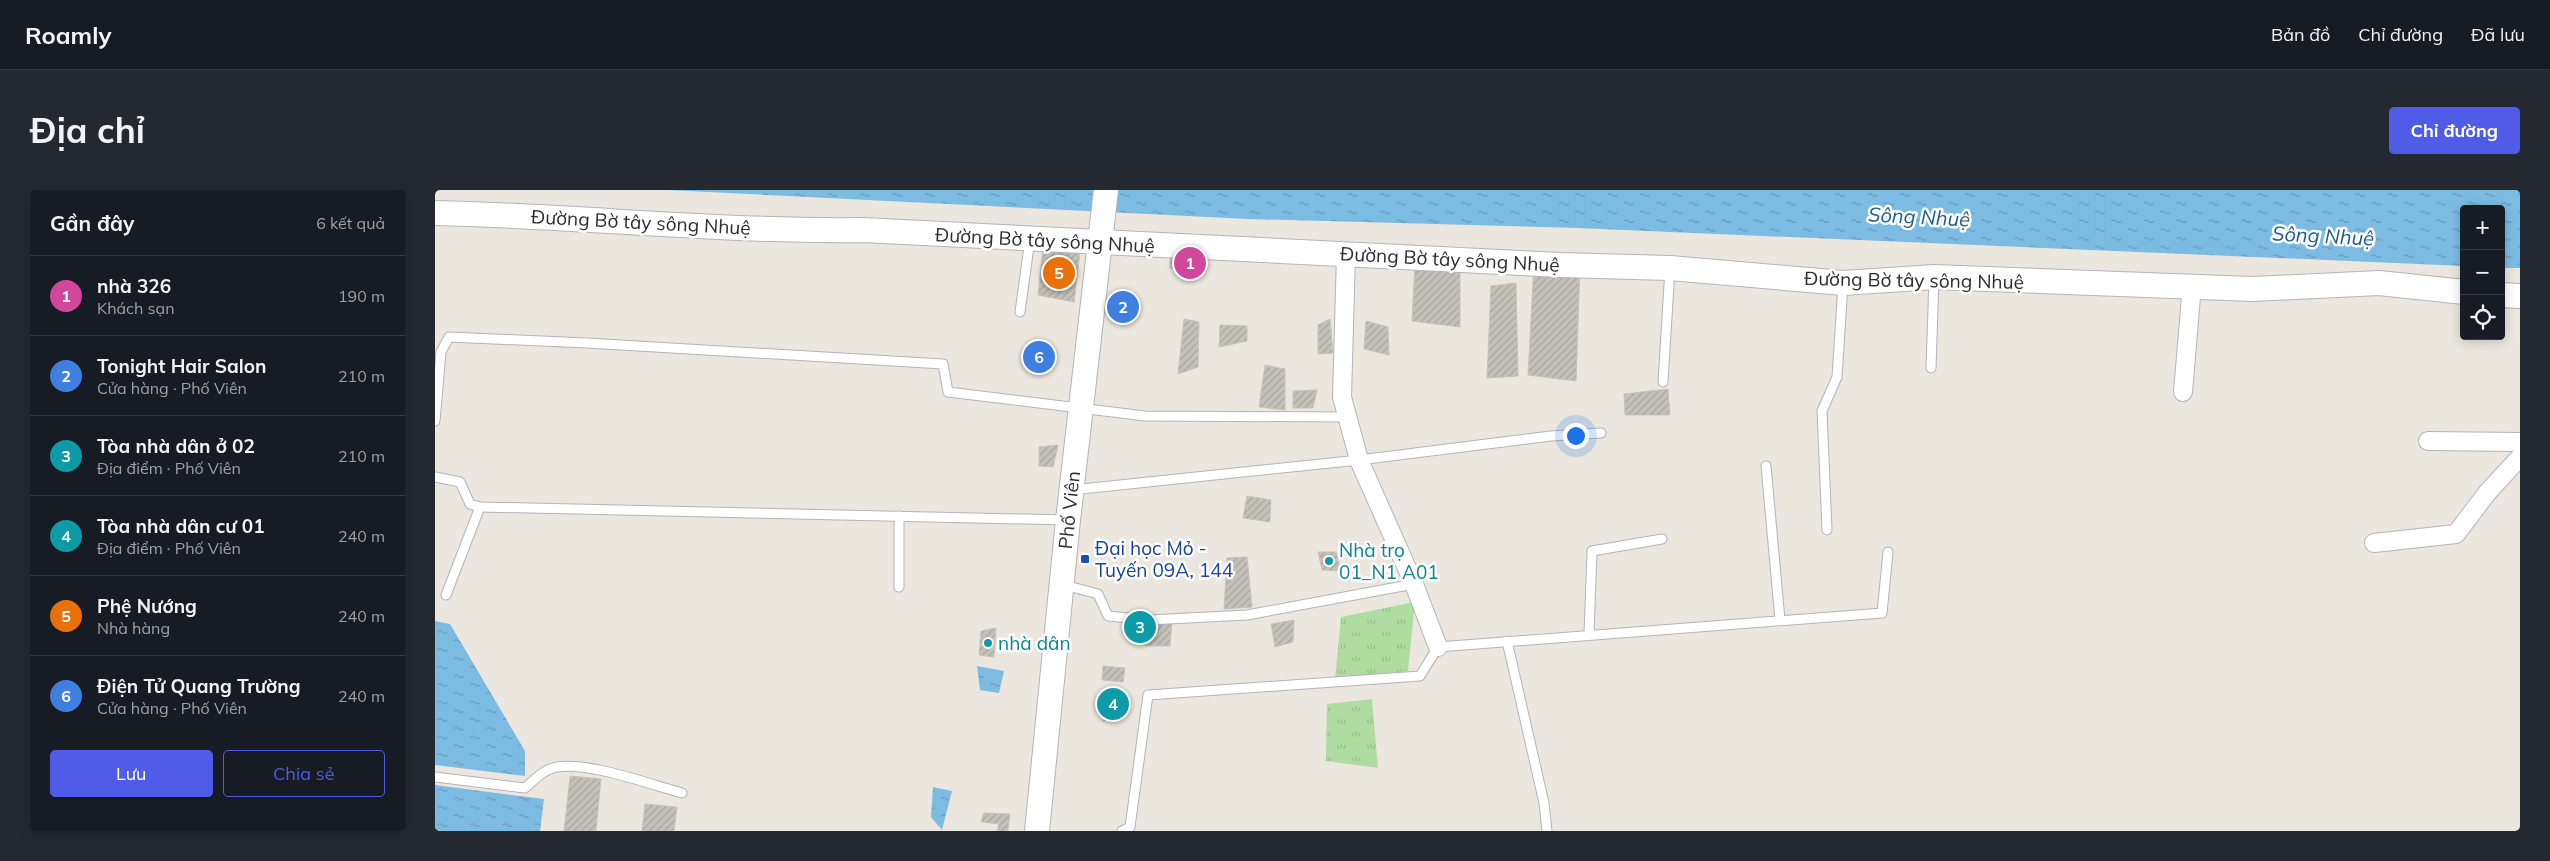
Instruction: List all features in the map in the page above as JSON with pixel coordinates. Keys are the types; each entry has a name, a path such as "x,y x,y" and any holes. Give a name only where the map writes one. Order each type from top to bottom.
{"street":[{"name":"Phố Viên","path":"1037,831 1071,490 1106,190"},
{"name":"Đường Bờ tây sông Nhuệ","path":"435,213 530,215 806,231 863,230 1100,243 1670,268 1843,282 1934,277 2253,289 2379,284 2460,292"},
{"path":"1346,254 1342,397 1359,460 1414,584 1437,647"},
{"path":"2183,392 2192,286"},
{"path":"2505,295 2520,296"},
{"path":"2428,442 2520,442"},
{"path":"2374,544 2456,534 2487,493 2520,457"}],"lane":[{"path":"1020,312 1030,238"},
{"path":"1663,382 1670,268"},
{"path":"1931,368 1934,277"},
{"path":"1827,530 1822,411 1837,377 1843,282"},
{"path":"435,421 438,351 449,337 597,343 943,364 948,392 1145,416 1348,417"},
{"path":"1071,490 1359,460 1551,436 1601,433"},
{"path":"1766,466 1780,620"},
{"path":"435,477 460,482 470,504 480,507 1068,520"},
{"path":"446,595 480,507"},
{"path":"899,516 899,587"},
{"path":"1589,634 1592,551 1662,539"},
{"path":"1122,831 1131,827 1149,695 1420,676 1437,647 1882,613 1888,552"},
{"path":"1061,584 1099,594 1108,616 1149,620 1247,616 1414,584"},
{"path":"1507,641 1543,803 1547,831"},
{"path":"435,777 525,788 538,776 556,767 583,767 683,793"}],"green space":[{"path":"1415,602 1408,671 1335,679 1341,617"},
{"path":"1372,699 1378,768 1326,761 1327,704"}],"water":[{"name":"Sông Nhuệ","path":"667,190 2520,190 2520,268 2505,268 2505,205 2460,205 2460,266 1577,228 1248,219"},
{"path":"435,621 450,624 525,751 525,776 435,765"},
{"path":"977,666 1004,671 999,693 980,690"},
{"path":"435,785 544,799 540,831 435,831"},
{"path":"933,787 952,791 942,830 931,817"}],"building":[{"path":"1043,247 1080,252 1074,302 1038,295"},
{"path":"1171,252 1185,253 1184,271 1170,268"},
{"path":"1198,253 1199,271 1195,271 1195,255"},
{"path":"1186,254 1194,255 1193,271 1186,271"},
{"path":"1415,263 1460,265 1460,327 1412,321"},
{"path":"1534,264 1580,265 1576,381 1528,375"},
{"path":"1516,283 1518,376 1487,378 1491,286"},
{"path":"1184,319 1199,322 1198,367 1178,374"},
{"path":"1330,319 1333,353 1318,354 1318,325"},
{"path":"1366,321 1388,327 1389,355 1364,349"},
{"path":"1220,325 1247,326 1247,341 1219,347"},
{"path":"1265,365 1285,369 1285,410 1259,407"},
{"path":"1668,389 1670,415 1625,415 1624,394"},
{"path":"1317,390 1313,408 1293,408 1293,391"},
{"path":"1058,445 1053,467 1039,466 1039,447"},
{"path":"1247,496 1271,500 1270,522 1243,518"},
{"name":"Nhà trọ 01_N1 A01","path":"1318,552 1336,552 1341,571 1322,570"},
{"path":"1247,557 1252,607 1224,609 1227,558"},
{"path":"1135,614 1147,615 1145,640 1133,640"},
{"path":"1149,620 1172,622 1170,646 1145,646"},
{"path":"1294,620 1293,642 1275,647 1271,624"},
{"name":"nhà dân","path":"996,628 994,657 979,655 981,631"},
{"path":"1103,666 1125,668 1123,682 1102,680"},
{"path":"1107,689 1121,690 1119,718 1103,721"},
{"path":"570,776 601,779 596,831 564,831"},
{"path":"645,804 677,807 674,831 642,831"},
{"path":"984,813 1010,814 1008,831 997,831 999,824 981,822"}],"place":[{"name":"nhà 326","path":"1190,263"},
{"name":"Phệ Nướng","path":"1059,273"},
{"name":"Tonight Hair Salon","path":"1123,307"},
{"name":"Điện Tử Quang Trường","path":"1039,357"},
{"name":"Đại học Mỏ - Tuyến 09A, 144","path":"1085,559"},
{"name":"Nhà trọ 01_N1 A01","path":"1329,561"},
{"name":"Tòa nhà dân ở 02","path":"1140,627"},
{"name":"nhà dân","path":"988,643"},
{"name":"Tòa nhà dân cư 01","path":"1113,704"}]}
